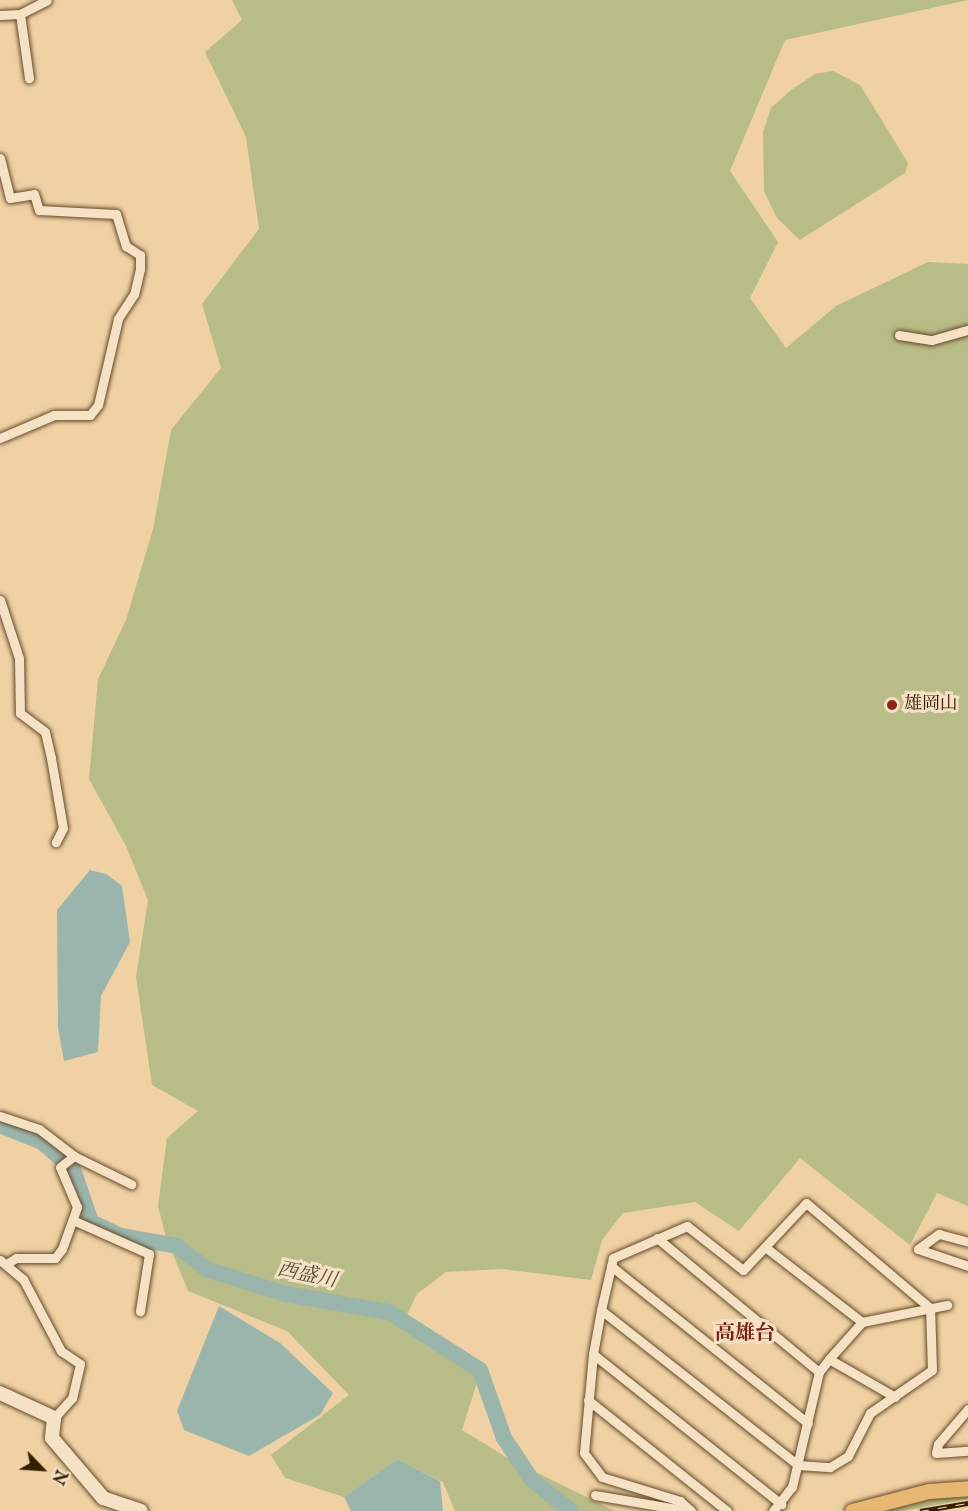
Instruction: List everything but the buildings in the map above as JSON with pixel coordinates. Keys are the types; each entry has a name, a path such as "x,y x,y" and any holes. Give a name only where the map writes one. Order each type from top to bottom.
{"main road":[{"path":"0,1393 54,1418 52,1438 103,1498 141,1511"},
{"path":"852,1511 929,1491 968,1488"}],"street":[{"path":"0,15 20,14 47,0"},
{"path":"20,14 29,78"},
{"path":"0,158 10,198 34,194 39,210 116,214 126,246 140,255 140,269 134,294 118,320 98,405 90,415 54,415 0,438"},
{"path":"899,335 932,340 968,330"},
{"path":"0,600 19,658 20,713 45,732 63,828 56,842"},
{"path":"0,1116 39,1129 74,1156 131,1184"},
{"path":"54,1418 72,1398 80,1364 62,1351 23,1280 4,1262 16,1258 55,1258 75,1221 77,1207 60,1167 74,1156"},
{"path":"602,1310 798,1465 838,1465 848,1456 870,1413 932,1370 930,1308 806,1203 743,1270 687,1226 613,1258 611,1266 602,1310 593,1354 584,1454 590,1465 603,1477 680,1501 690,1511"},
{"path":"75,1221 149,1254 140,1311"},
{"path":"968,1242 939,1234 918,1249 968,1266"},
{"path":"657,1238 819,1372"},
{"path":"765,1247 862,1322"},
{"path":"611,1266 808,1423"},
{"path":"773,1511 781,1504 798,1465 819,1372 829,1359 862,1322 947,1305"},
{"path":"593,1354 781,1504"},
{"path":"829,1359 895,1397"},
{"path":"588,1400 727,1511"},
{"path":"968,1408 963,1422 938,1444 936,1453 968,1451"},
{"path":"595,1495 690,1511"}],"green space":[{"path":"232,0 968,0 785,40 730,171 778,242 750,298 786,348 836,306 928,262 968,264 968,1206 937,1193 910,1245 800,1158 739,1231 695,1202 623,1213 602,1240 591,1280 502,1269 446,1272 417,1294 406,1317 479,1376 462,1430 511,1460 615,1511 455,1511 443,1482 397,1459 344,1497 285,1478 271,1455 349,1395 287,1331 188,1291 166,1237 158,1206 167,1138 198,1111 152,1085 136,977 148,900 126,846 89,779 98,679 126,620 153,529 171,430 221,368 202,304 259,229 246,137 205,52 242,20"},
{"path":"833,71 860,85 908,163 905,173 800,240 777,218 764,191 763,132 771,108 791,90 815,74"},
{"path":"968,1493 968,1499 904,1511 877,1511 932,1496"}],"water":[{"path":"90,870 106,874 122,886 130,942 101,996 98,1052 64,1061 58,1028 57,910"},
{"path":"219,1306 280,1343 333,1393 320,1415 249,1456 184,1430 177,1411"},
{"path":"397,1459 440,1481 443,1511 351,1511 344,1497"}],"waterway":[{"name":"西盛川","path":"0,1125 42,1142 73,1169 91,1222 121,1236 177,1246 206,1269 286,1294 389,1312 480,1370 504,1438 532,1480 571,1511"}],"railway":[{"path":"920,1511 968,1503"}],"place":[{"name":"雄岡山","path":"892,705"}],"district":[{"name":"高雄台","path":"745,1333"}]}
